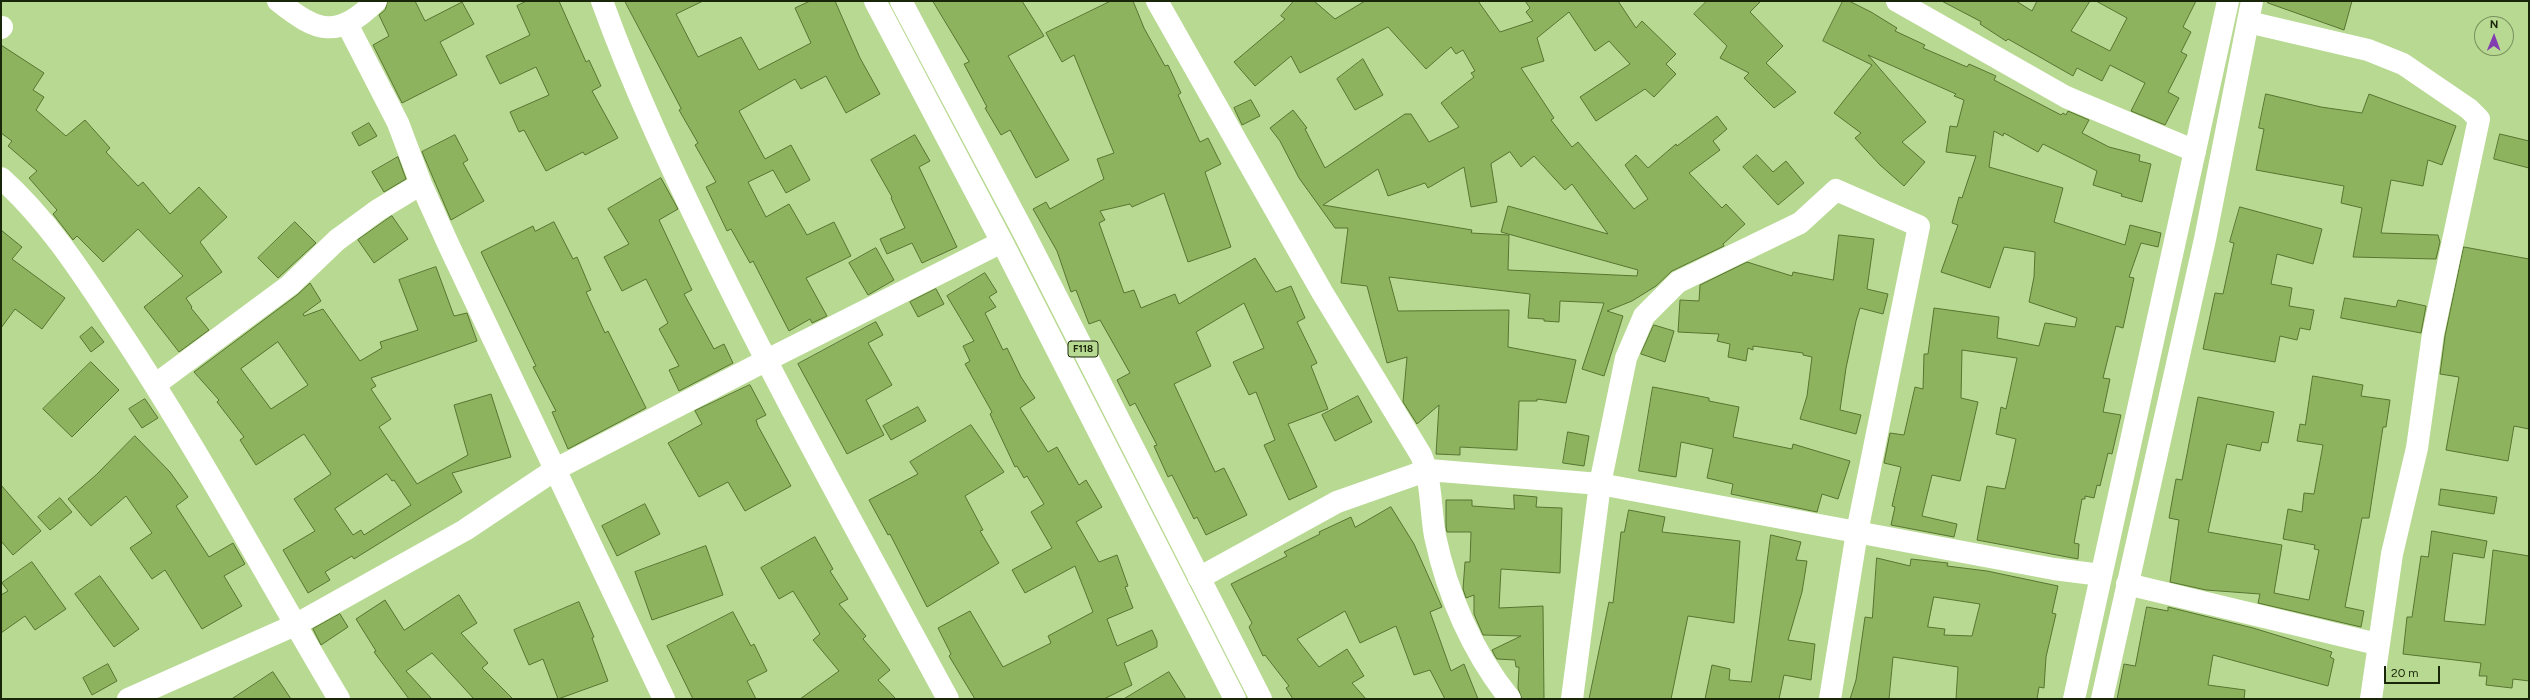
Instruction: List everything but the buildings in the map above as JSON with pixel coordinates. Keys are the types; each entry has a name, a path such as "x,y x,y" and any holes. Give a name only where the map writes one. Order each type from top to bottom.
{"street":[{"path":"278,1 314,26 328,28 347,24 376,1"},
{"path":"602,1 619,46 665,155 765,361 948,699"},
{"name":"F118","path":"875,1 1002,242 1235,699"},
{"name":"F118","path":"901,1 1023,231 1261,699"},
{"path":"1158,1 1322,292 1412,438 1428,470 1435,536 1451,592 1472,640 1510,699"},
{"path":"1897,1 2066,98 2195,151"},
{"path":"2074,699 2228,1"},
{"path":"2102,699 2185,327 2252,1"},
{"path":"2248,22 2368,50 2403,64 2463,105 2479,119 2433,334 2417,448 2392,554 2377,644 2371,699"},
{"path":"347,24 398,123 422,184 664,699"},
{"path":"1,178 18,193 64,247 156,384 196,450 295,625 339,699"},
{"path":"156,384 290,285 336,240 378,210 422,184"},
{"path":"1572,699 1600,484 1626,358 1644,316 1678,282 1800,224 1836,190 1919,226 1857,532 1830,699"},
{"path":"128,699 295,625 465,530 556,470 765,361 1002,242"},
{"path":"2157,322 2185,327"},
{"path":"1199,578 1337,502 1428,470 1600,484 2054,569 2101,575"},
{"path":"2127,584 2377,644"}]}
